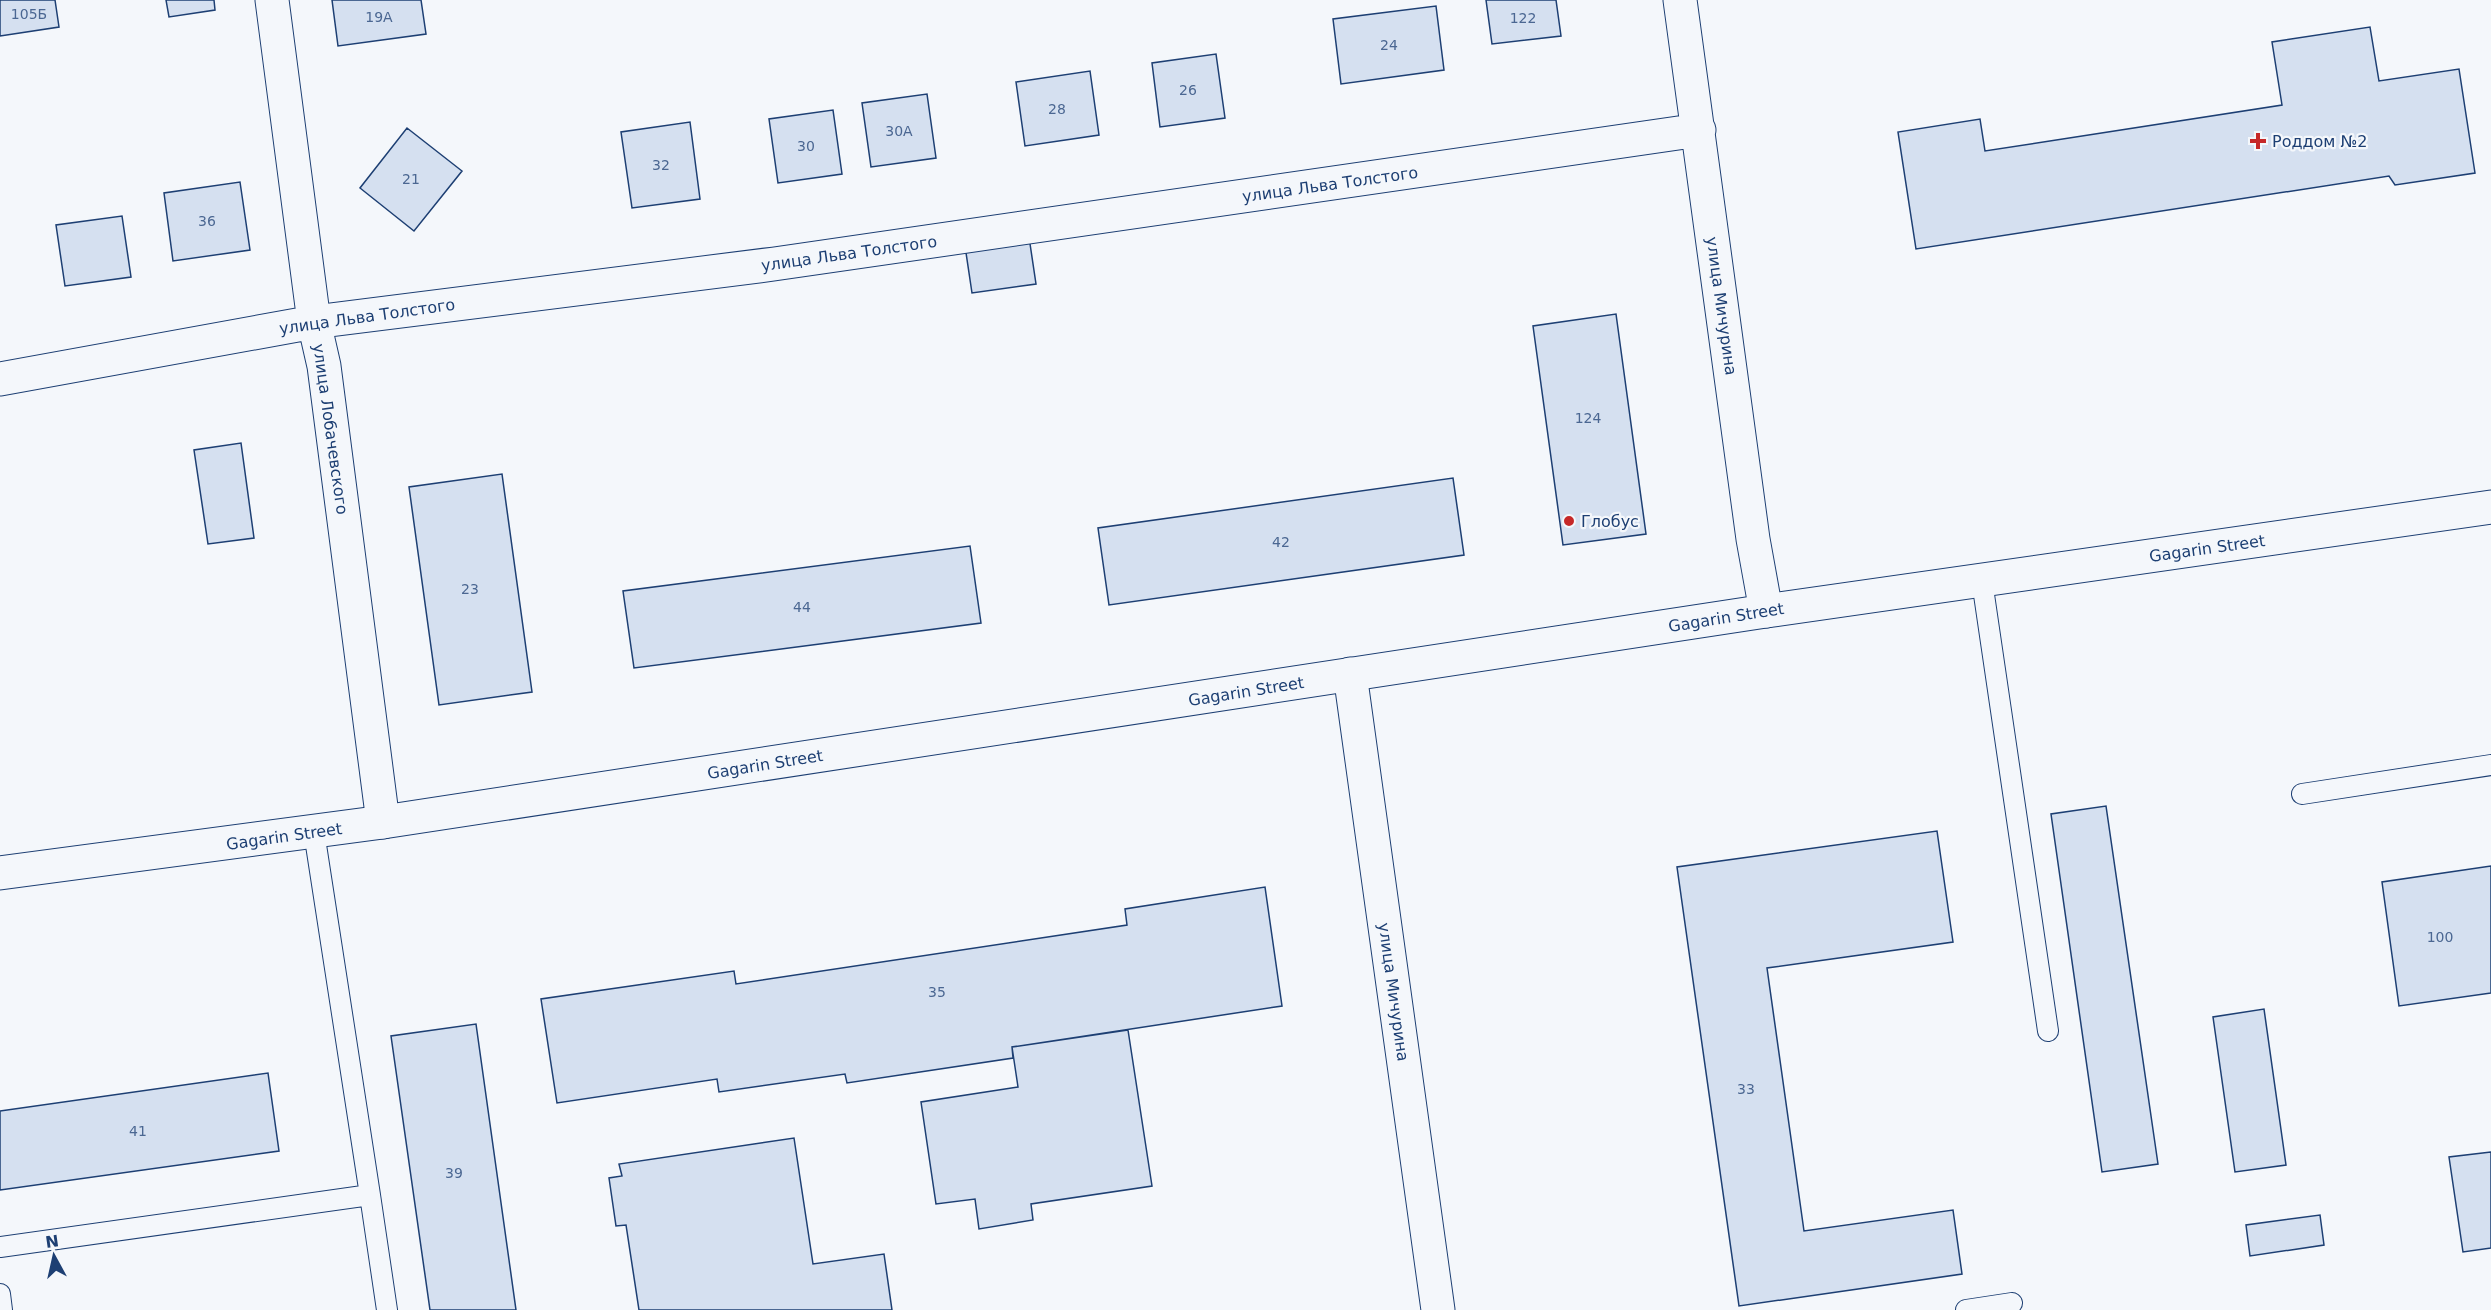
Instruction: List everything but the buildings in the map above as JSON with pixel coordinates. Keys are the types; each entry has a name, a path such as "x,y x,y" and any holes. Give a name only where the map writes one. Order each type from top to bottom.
{"street":[{"name":"улица Лобачевского","path":"272,0 314,322 324,366 383,822"},
{"name":"улица Мичурина","path":"1680,0 1753,538 1766,611"},
{"name":"улица Льва Толстого","path":"0,379 314,322 774,264 1699,130"},
{"name":"Gagarin Street","path":"0,873 383,822 1766,611 2491,507"},
{"name":"улица Мичурина","path":"1350,674 1438,1310"}],"lane":[{"path":"1982,580 2048,1031"},
{"path":"2302,794 2491,765"},
{"path":"314,832 387,1310"},
{"path":"0,1247 370,1195"},
{"path":"0,1294 2,1310"},
{"path":"1966,1310 2012,1303"}],"place":[{"name":"Роддом №2","path":"2258,141"},
{"name":"Глобус","path":"1569,521"}]}
